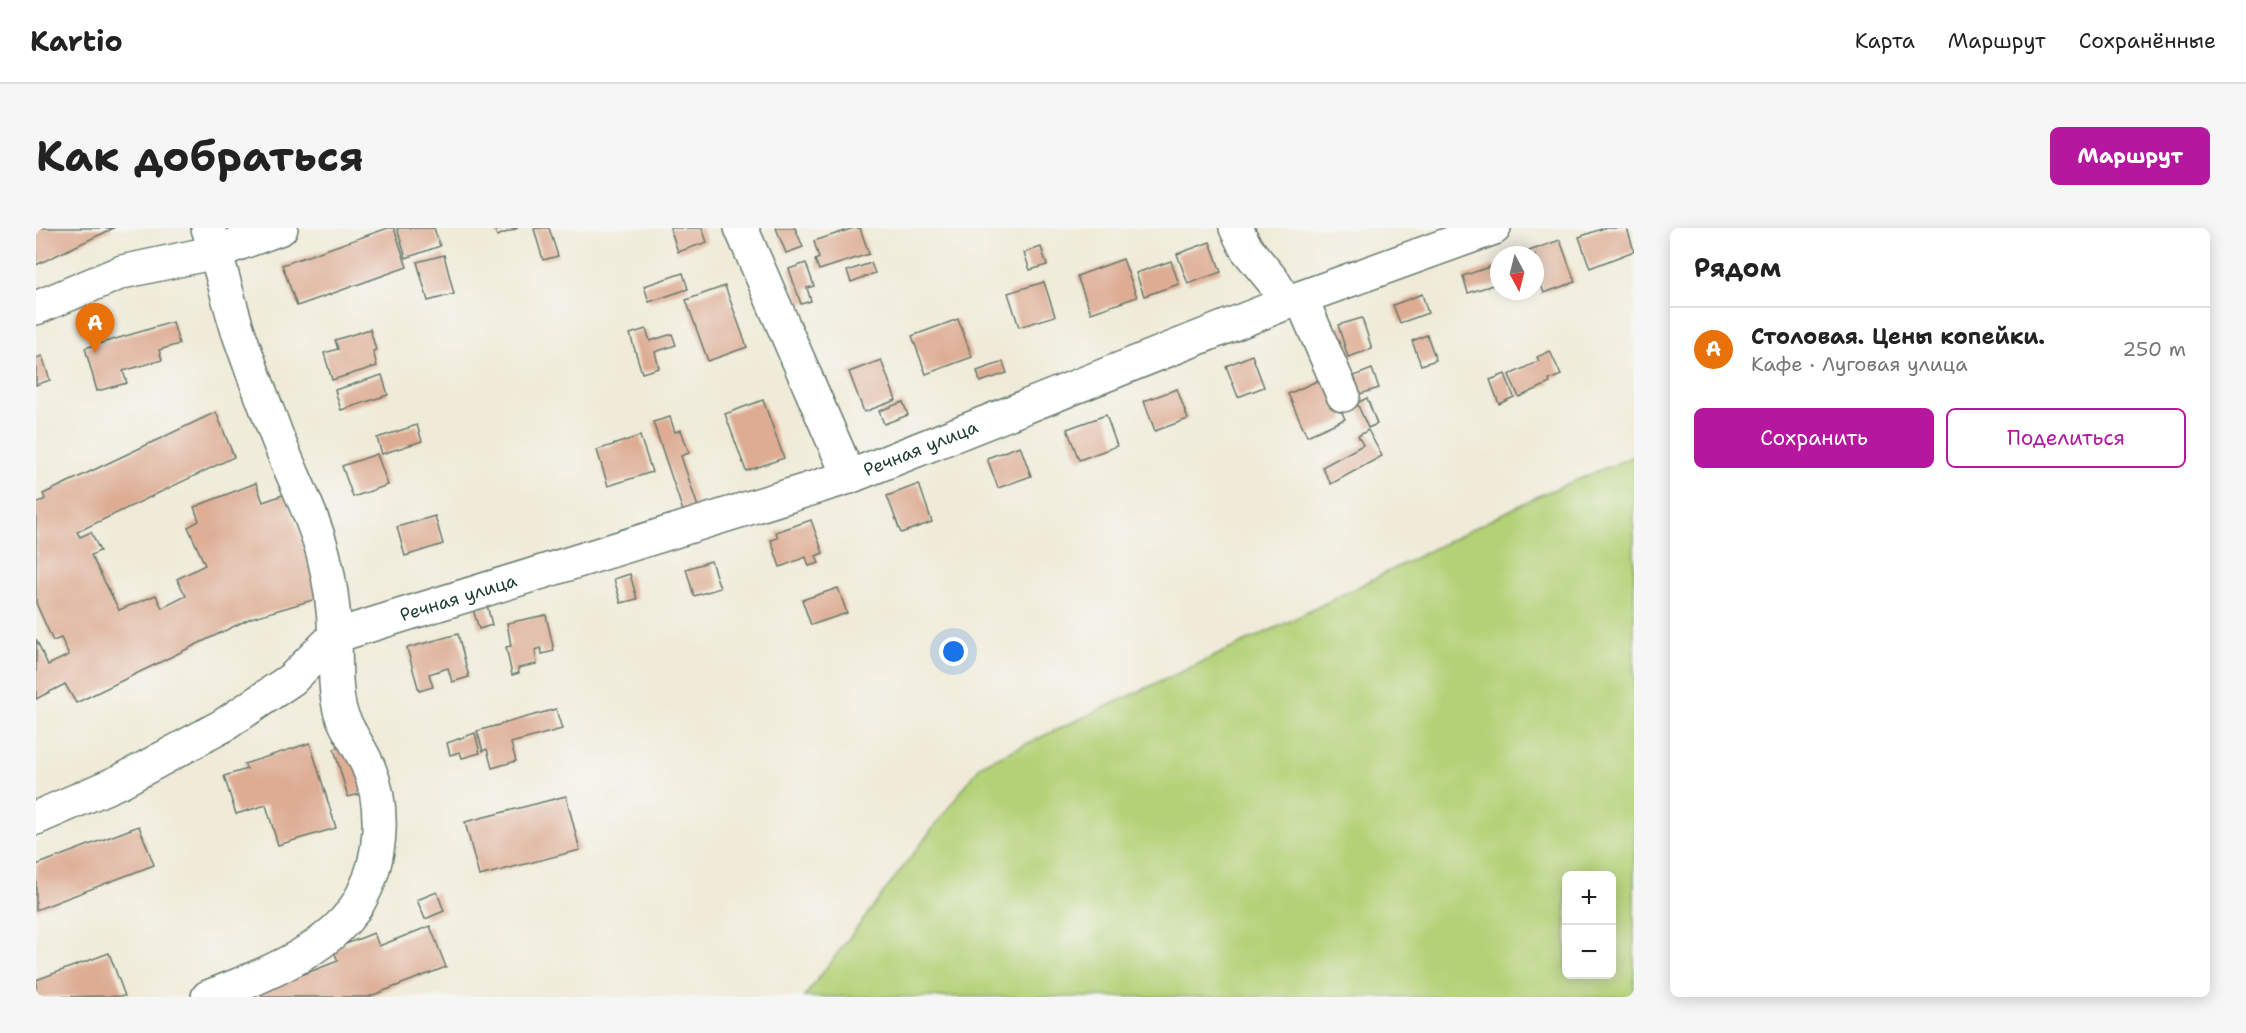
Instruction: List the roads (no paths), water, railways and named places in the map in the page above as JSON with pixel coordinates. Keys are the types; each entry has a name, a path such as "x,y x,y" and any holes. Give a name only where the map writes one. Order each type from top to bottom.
{"street":[{"path":"36,308 122,272 212,240 281,228"},
{"path":"741,228 849,477"},
{"path":"1236,228 1246,248 1294,301 1343,395"},
{"name":"Речная улица","path":"335,636 849,477 1294,301 1494,228"},
{"path":"208,997 246,982 310,950 342,925 363,895 371,874 376,855 378,809 376,791 369,767 340,712 335,675 335,636 329,582 322,551 237,329 212,240"},
{"path":"36,818 120,781 224,725 292,679 335,636"}],"place":[{"name":"Столовая. Цены копейки.","path":"95,353"}]}
